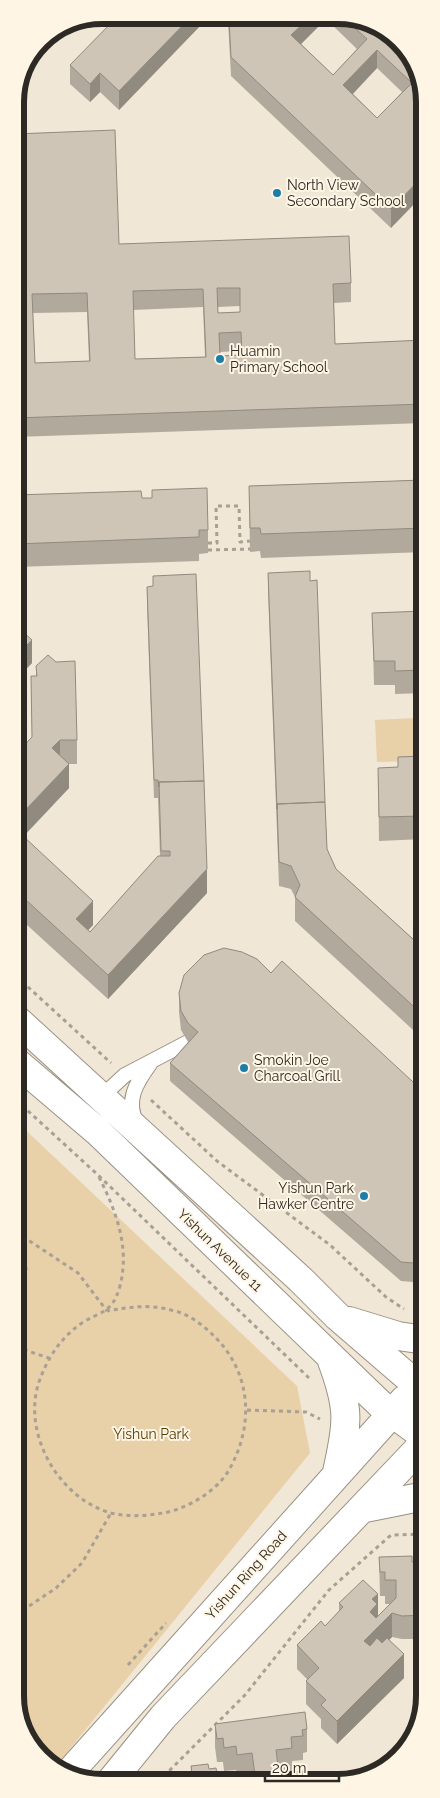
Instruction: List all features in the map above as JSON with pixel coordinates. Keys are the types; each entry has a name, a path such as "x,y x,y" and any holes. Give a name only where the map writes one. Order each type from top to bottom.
{"main road":[{"path":"24,1026 338,1317 416,1380"},
{"name":"Yishun Avenue 11","path":"24,1069 96,1131 330,1357 393,1413 416,1430"},
{"path":"96,1131 94,1110 100,1098"},
{"path":"292,1319 301,1307 300,1280"},
{"path":"338,1317 398,1336 416,1339"},
{"path":"330,1357 343,1391 347,1420 337,1473"},
{"name":"Yishun Ring Road","path":"74,1769 337,1473 416,1391"},
{"path":"116,1774 163,1717 365,1508 416,1452"},
{"path":"365,1508 416,1498"}],"lane":[{"path":"100,1098 130,1080 153,1060 188,1042"},
{"path":"130,1080 132,1114 143,1136"}],"path":[{"path":"208,543 217,543 216,506 239,506 240,542 250,541"},
{"path":"208,550 250,549"},
{"path":"24,983 218,1161 330,1245 386,1297 405,1309 411,1310"},
{"path":"24,1107 98,1175 311,1380"},
{"path":"98,1175 120,1226 122,1245 120,1283 117,1295 107,1311"},
{"path":"24,1237 78,1273 107,1311"},
{"path":"140,1305 157,1307 173,1310 203,1325 226,1348 242,1377 248,1410 242,1443 228,1472 204,1495 175,1511 142,1516 110,1512 81,1498 58,1476 42,1449 35,1418 38,1387 49,1358 64,1338 82,1323 107,1311 140,1305"},
{"path":"24,1350 49,1358"},
{"path":"248,1410 306,1412 323,1420 322,1411"},
{"path":"24,1610 56,1588 82,1563 110,1512"},
{"path":"166,1774 245,1695 329,1590 391,1535 416,1534"}],"green space":[{"path":"415,718 416,761 377,762 375,720"},
{"name":"Yishun Park","path":"24,1129 297,1386 310,1453 60,1761 47,1751 40,1744 32,1730 24,1706"}],"shaded area":[{"path":"24,1266 28,1268 24,1280"}],"building":[{"path":"110,24 184,24 119,91 100,73 90,84 70,65"},
{"path":"229,24 303,24 291,35 333,75 367,39 352,25 377,34 390,43 397,50 408,68 416,92 416,183 391,209 231,57","holes":["377,50 412,83 377,118 343,85"]},
{"path":"115,130 119,244 349,236 351,283 333,284 335,344 416,340 416,404 24,418 24,134","holes":["217,288 240,288 240,312 218,313","203,289 206,357 135,359 133,291","87,293 90,361 35,363 32,294","241,332 242,355 220,356 219,333"]},
{"path":"416,480 416,528 261,534 260,528 250,528 249,486"},
{"path":"207,488 208,530 199,530 199,537 24,544 24,495 141,491 142,498 152,498 152,490"},
{"path":"310,571 310,581 317,580 325,802 277,804 277,809 268,573"},
{"path":"196,574 204,781 159,782 159,787 158,780 154,780 147,587 153,586 153,576"},
{"path":"416,611 416,670 395,671 395,661 374,661 372,613"},
{"path":"24,633 32,640 24,648"},
{"path":"48,655 56,662 75,661 77,740 60,740 52,748 69,764 24,812 24,745 32,737 31,676 37,676 36,666"},
{"path":"416,756 416,816 379,817 378,768 398,767 398,757"},
{"path":"204,781 207,869 108,975 24,898 24,837 93,901 76,919 90,932 158,856 170,856 170,851 161,851 159,782"},
{"path":"325,802 327,849 336,869 416,942 416,1009 295,897 300,885 291,866 279,862 277,804"},
{"name":"Yishun Park Hawker Centre","path":"224,948 242,952 257,959 271,973 282,961 416,1085 416,1263 401,1262 170,1063 198,1032 188,1023 181,1011 179,993 184,975 204,955"},
{"path":"412,1556 412,1562 416,1562 416,1615 402,1616 392,1613 364,1641 370,1646 377,1638 382,1643 387,1638 404,1654 337,1721 321,1705 326,1700 306,1681 319,1668 297,1645 321,1621 325,1626 343,1607 339,1603 363,1580 378,1594 372,1599 377,1604 370,1612 376,1618 396,1598 396,1580 385,1580 385,1572 380,1572 379,1557"},
{"path":"305,1712 307,1729 302,1730 303,1736 291,1737 292,1748 276,1750 279,1774 255,1774 252,1753 237,1755 236,1746 224,1748 223,1738 217,1739 215,1724"},
{"path":"208,1764 209,1769 216,1768 217,1774 192,1774 191,1766"}],"place":[{"name":"North View Secondary School","path":"277,193"},
{"name":"Huamin Primary School","path":"220,359"},
{"name":"Smokin Joe Charcoal Grill","path":"244,1068"},
{"name":"Yishun Park Hawker Centre","path":"364,1196"}]}
